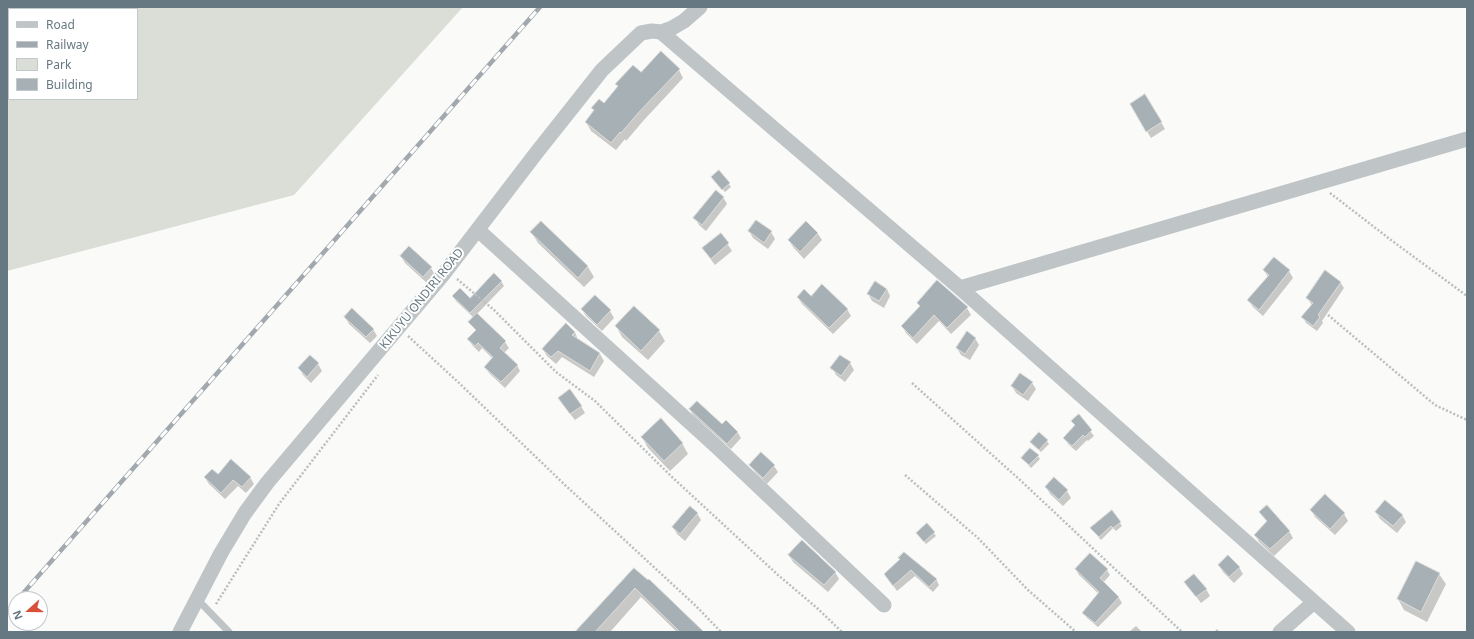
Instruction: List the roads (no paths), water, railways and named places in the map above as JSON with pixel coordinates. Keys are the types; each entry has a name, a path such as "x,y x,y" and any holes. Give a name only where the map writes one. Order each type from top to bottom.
{"street":[{"name":"KIKUYU ONDIRI ROAD","path":"180,632 221,553 245,513 267,483 442,276 602,70 641,33 652,30 662,32 684,21 700,7"},
{"path":"662,32 960,288 1348,632"},
{"path":"960,288 1467,139"},
{"path":"478,230 717,447 884,605"},
{"path":"1280,632 1314,602"}],"lane":[{"path":"197,599 229,632"}],"railway":[{"path":"25,591 540,7"}]}
